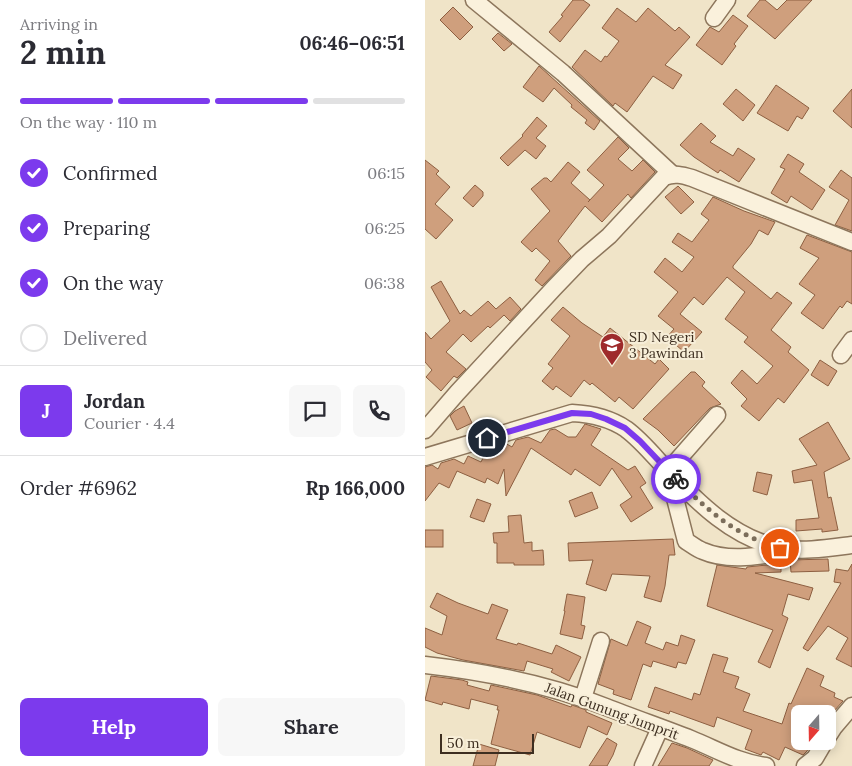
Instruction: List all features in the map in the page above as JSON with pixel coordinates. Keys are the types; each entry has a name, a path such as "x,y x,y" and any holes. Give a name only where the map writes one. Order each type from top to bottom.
{"street":[{"path":"474,0 563,73 672,174"},
{"path":"713,18 727,0"},
{"path":"425,430 554,288 582,259 609,236 664,177 680,174 693,178 852,242"},
{"path":"841,355 852,340"},
{"path":"425,457 572,413 591,414 625,428 712,513 740,533 761,542 800,550"},
{"path":"668,471 717,414"},
{"path":"668,471 686,541 703,551 722,556 752,557 852,545"},
{"path":"583,698 601,641"},
{"name":"Jalan Gunung Jumprit","path":"425,665 545,686 583,698 693,740 730,757 766,766"},
{"path":"836,725 852,705"},
{"path":"643,766 660,728"},
{"path":"805,766 809,765 820,750"}],"building":[{"path":"573,0 583,0 590,5 560,42 549,32 563,16 561,15"},
{"path":"760,0 765,0 777,10 787,0 812,0 775,39 747,16"},
{"path":"453,7 473,27 460,40 440,20"},
{"path":"617,8 636,22 648,8 675,31 679,27 690,37 665,65 682,75 673,89 653,76 627,112 615,103 613,106 572,67 585,50 601,62 605,56 607,57 619,41 602,28"},
{"path":"733,15 748,26 734,44 736,46 722,65 696,45 710,27 719,32"},
{"path":"498,33 512,44 504,51 492,39"},
{"path":"539,66 600,121 594,130 585,123 587,120 571,107 572,105 554,88 543,102 523,87"},
{"path":"776,85 809,108 802,119 797,116 788,131 757,113"},
{"path":"736,89 755,105 743,121 723,104"},
{"path":"852,89 852,128 833,111"},
{"path":"537,117 547,126 536,138 546,146 536,159 525,150 508,166 500,158 523,136"},
{"path":"701,123 716,136 710,142 733,156 738,148 755,159 739,182 720,170 718,173 680,145"},
{"path":"618,137 629,148 618,159 632,171 643,160 655,172 631,198 628,194 602,222 585,206 558,241 571,256 542,286 535,280 550,261 536,248 532,252 521,242 550,211 531,189 544,178 551,182 568,162 580,172 571,183 590,200 604,185 587,170"},
{"path":"788,154 804,164 799,172 825,190 812,210 791,196 787,203 771,193 785,169 780,167"},
{"path":"425,160 439,171 436,174 450,187 435,204 453,220 436,239 425,229"},
{"path":"841,170 852,178 852,231 835,225 849,200 829,187"},
{"path":"475,185 483,192 483,196 473,207 463,198"},
{"path":"678,186 694,202 681,214 665,197"},
{"path":"713,197 775,222 768,235 759,230 733,268 771,299 777,292 792,303 771,330 791,347 788,352 809,370 784,403 778,398 759,421 741,406 747,399 731,383 742,370 757,384 773,366 744,342 748,337 725,319 745,292 727,277 703,305 694,297 680,314 702,332 684,352 667,337 674,329 658,316 678,292 654,272 665,258 682,272 694,257 672,242 678,233 692,242 709,220 701,214"},
{"path":"807,235 852,252 852,304 847,301 842,308 840,306 823,329 801,313 815,295 799,284 819,258 800,248"},
{"path":"441,281 460,314 464,310 471,316 488,301 496,309 510,297 521,309 510,321 504,315 490,328 488,326 471,342 463,334 446,352 466,369 457,378 454,376 441,391 426,377 432,370 425,362 425,332 431,339 450,321 431,287"},
{"path":"563,307 603,337 610,328 655,364 659,359 669,369 633,409 619,397 615,402 592,383 590,385 584,380 571,397 556,386 553,390 542,381 553,368 548,364 570,336 551,320"},
{"path":"820,360 837,371 828,386 811,375"},
{"path":"691,372 695,372 705,382 702,386 721,404 710,408 674,446 658,430 643,419"},
{"path":"464,406 472,423 457,430 450,416"},
{"path":"828,422 850,459 824,472 828,498 831,497 838,530 822,532 822,529 796,531 796,520 819,518 812,480 794,483 792,471 817,465 799,439"},
{"path":"585,424 601,429 591,445 628,470 635,466 646,483 640,487 653,508 631,522 620,505 632,497 612,468 600,486 575,469 571,475 531,448 506,496 504,469 498,484 487,478 485,483 457,471 449,488 439,483 425,501 425,467 432,465 438,469 441,463 454,459 464,464 468,456 481,462 486,452 493,455 497,446 505,443 512,447 516,440 528,437 541,443 550,430 555,429 568,437 576,437"},
{"path":"757,472 772,475 767,495 753,491"},
{"path":"592,492 598,508 575,517 569,501"},
{"path":"477,499 491,504 484,522 470,517"},
{"path":"521,515 524,543 532,542 532,551 543,550 544,565 497,563 497,543 494,543 493,533 509,532 508,516"},
{"path":"425,530 443,530 443,547 425,547"},
{"path":"673,539 675,555 669,555 661,602 644,597 650,576 612,574 606,591 586,584 593,560 569,561 568,543"},
{"path":"828,559 829,571 791,572 790,560"},
{"path":"852,564 852,667 836,659 848,638 828,626 808,651 803,648 841,583 834,582 836,569 848,571"},
{"path":"717,565 746,569 747,567 767,565 781,567 781,572 755,573 813,588 809,600 788,594 782,615 788,618 770,668 758,662 773,630 707,606"},
{"path":"437,593 488,614 492,604 508,610 496,639 517,645 518,643 552,654 556,645 581,657 569,681 551,672 553,669 527,661 524,671 463,660 437,653 425,647 425,628 442,635 447,616 430,607"},
{"path":"567,594 585,597 581,625 585,626 582,639 560,634"},
{"path":"637,621 651,627 645,643 663,650 666,642 678,646 681,635 695,640 686,664 678,662 676,668 653,661 651,667 643,664 631,700 613,694 614,690 598,684 611,639 627,646"},
{"path":"713,654 728,658 723,672 739,677 735,688 750,694 743,711 782,724 789,703 791,704 807,668 824,676 820,686 835,693 834,697 843,701 836,709 836,705 791,705 791,750 785,747 779,760 763,752 761,755 745,749 752,730 717,717 714,727 670,711 669,714 648,707 655,687 692,700 694,693 700,695"},
{"path":"431,676 462,680 468,682 467,685 489,691 491,685 537,695 571,707 572,705 586,710 586,712 612,723 607,735 588,726 580,748 537,732 530,755 491,744 499,710 497,710 498,706 471,699 469,709 443,702 442,705 425,700"},
{"path":"607,738 617,744 607,766 589,766"},
{"path":"672,743 713,760 709,766 658,766"},
{"path":"479,744 499,750 495,766 473,766"},
{"path":"792,750 808,750 803,755"}],"way so far":[{"path":"676,479 726,524 740,533 780,548"}],"place":[{"name":"SD Negeri 3 Pawindan","path":"612,366"}],"route":[{"path":"487,438 572,413 591,414 625,428 676,479"}]}
